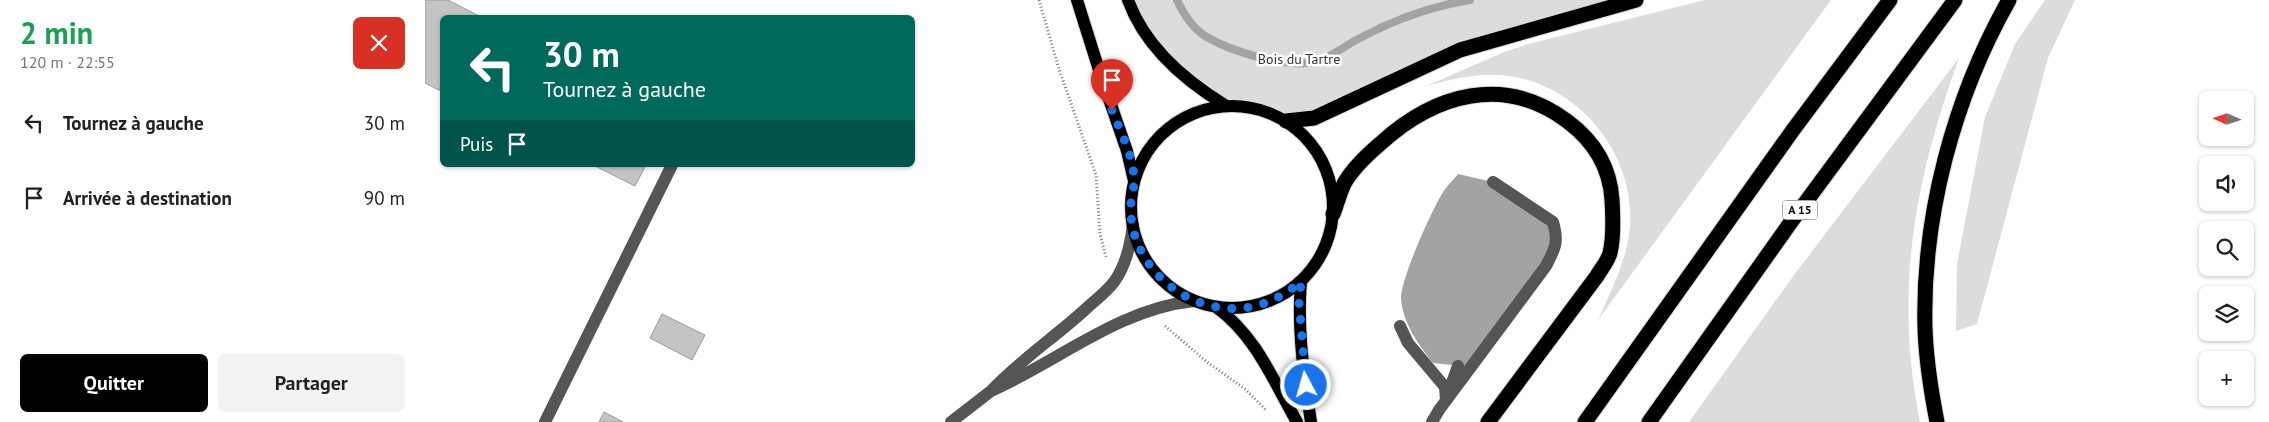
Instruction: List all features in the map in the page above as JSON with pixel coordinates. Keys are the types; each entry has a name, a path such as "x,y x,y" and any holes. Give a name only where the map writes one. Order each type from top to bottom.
{"highway":[{"path":"1286,121 1314,118 1460,50 1636,0"},
{"path":"1585,422 1793,130 1890,0"},
{"name":"A 15","path":"1649,422 1791,222 1955,0"},
{"path":"1937,422 1929,377 1925,327 1930,233 1939,187 1962,105 1985,45 2009,0"},
{"path":"1333,214 1345,183 1371,152 1399,126 1428,109 1480,93 1511,95 1538,104 1584,133 1601,155 1611,185 1613,216 1610,254 1597,276 1488,422"}],"main road":[{"path":"1077,0 1127,151 1134,183"},
{"path":"1128,0 1148,38 1158,51 1194,86 1225,105"},
{"path":"1225,105 1246,106 1267,111 1286,121 1303,134 1316,150 1326,169 1332,189 1333,214 1325,247 1317,262 1301,282 1283,294 1263,303 1242,308 1216,306 1194,301 1175,290 1158,276 1145,258 1136,238 1133,225 1131,201 1134,183 1141,163 1152,144 1167,129 1185,117 1204,109 1225,105"},
{"path":"1301,282 1299,302 1301,333 1311,422"},
{"path":"1216,306 1230,317 1248,336 1297,422"}],"street":[{"path":"545,422 671,167"},
{"path":"1432,422 1446,400 1546,266 1556,243 1557,237 1553,222 1493,182"},
{"path":"951,422 991,391 1012,369 1077,318 1112,284 1124,263 1133,225"},
{"path":"991,391 1016,380 1080,342 1139,314 1161,306 1194,301"},
{"path":"1400,326 1408,343 1445,387 1446,400"},
{"path":"1446,400 1457,366"}],"green space":[{"name":"Bois du Tartre","path":"1132,0 1636,0 1521,31 1314,118 1304,129 1271,111 1260,108 1238,106 1212,108 1158,51"},
{"path":"1705,0 1831,0 1598,320 1617,278 1624,257 1629,235 1630,207 1625,180 1615,155 1601,132 1582,111 1561,95 1536,83 1509,76 1476,76 1424,87 1504,52 1532,43"},
{"path":"2045,0 2075,0 2048,58 1977,324 1956,331 1957,264 1985,117 2015,44"},
{"path":"1959,58 1930,149 1920,193 1913,238 1909,282 1909,328 1912,374 1920,422 1689,422 1794,275"}],"shaded area":[{"path":"1458,174 1493,182 1553,222 1554,250 1471,367 1433,363 1408,325 1401,299 1411,262 1425,229 1443,192"}],"building":[{"path":"425,0 448,0 477,15 440,15 440,90 425,83"},
{"path":"597,167 645,167 635,186"},
{"path":"662,314 705,335 692,360 650,338"},
{"path":"604,412 623,422 599,422"}],"waterway":[{"path":"1177,0 1192,25 1205,36 1229,48 1260,58 1292,63 1306,63 1324,59 1375,30 1401,19 1442,6 1470,0"}],"route":[{"path":"1112,110 1132,166 1134,183 1131,201 1131,220 1136,238 1145,258 1158,276 1175,290 1194,301 1220,308 1242,308 1263,303 1283,294 1301,282 1299,302 1306,385"}]}
